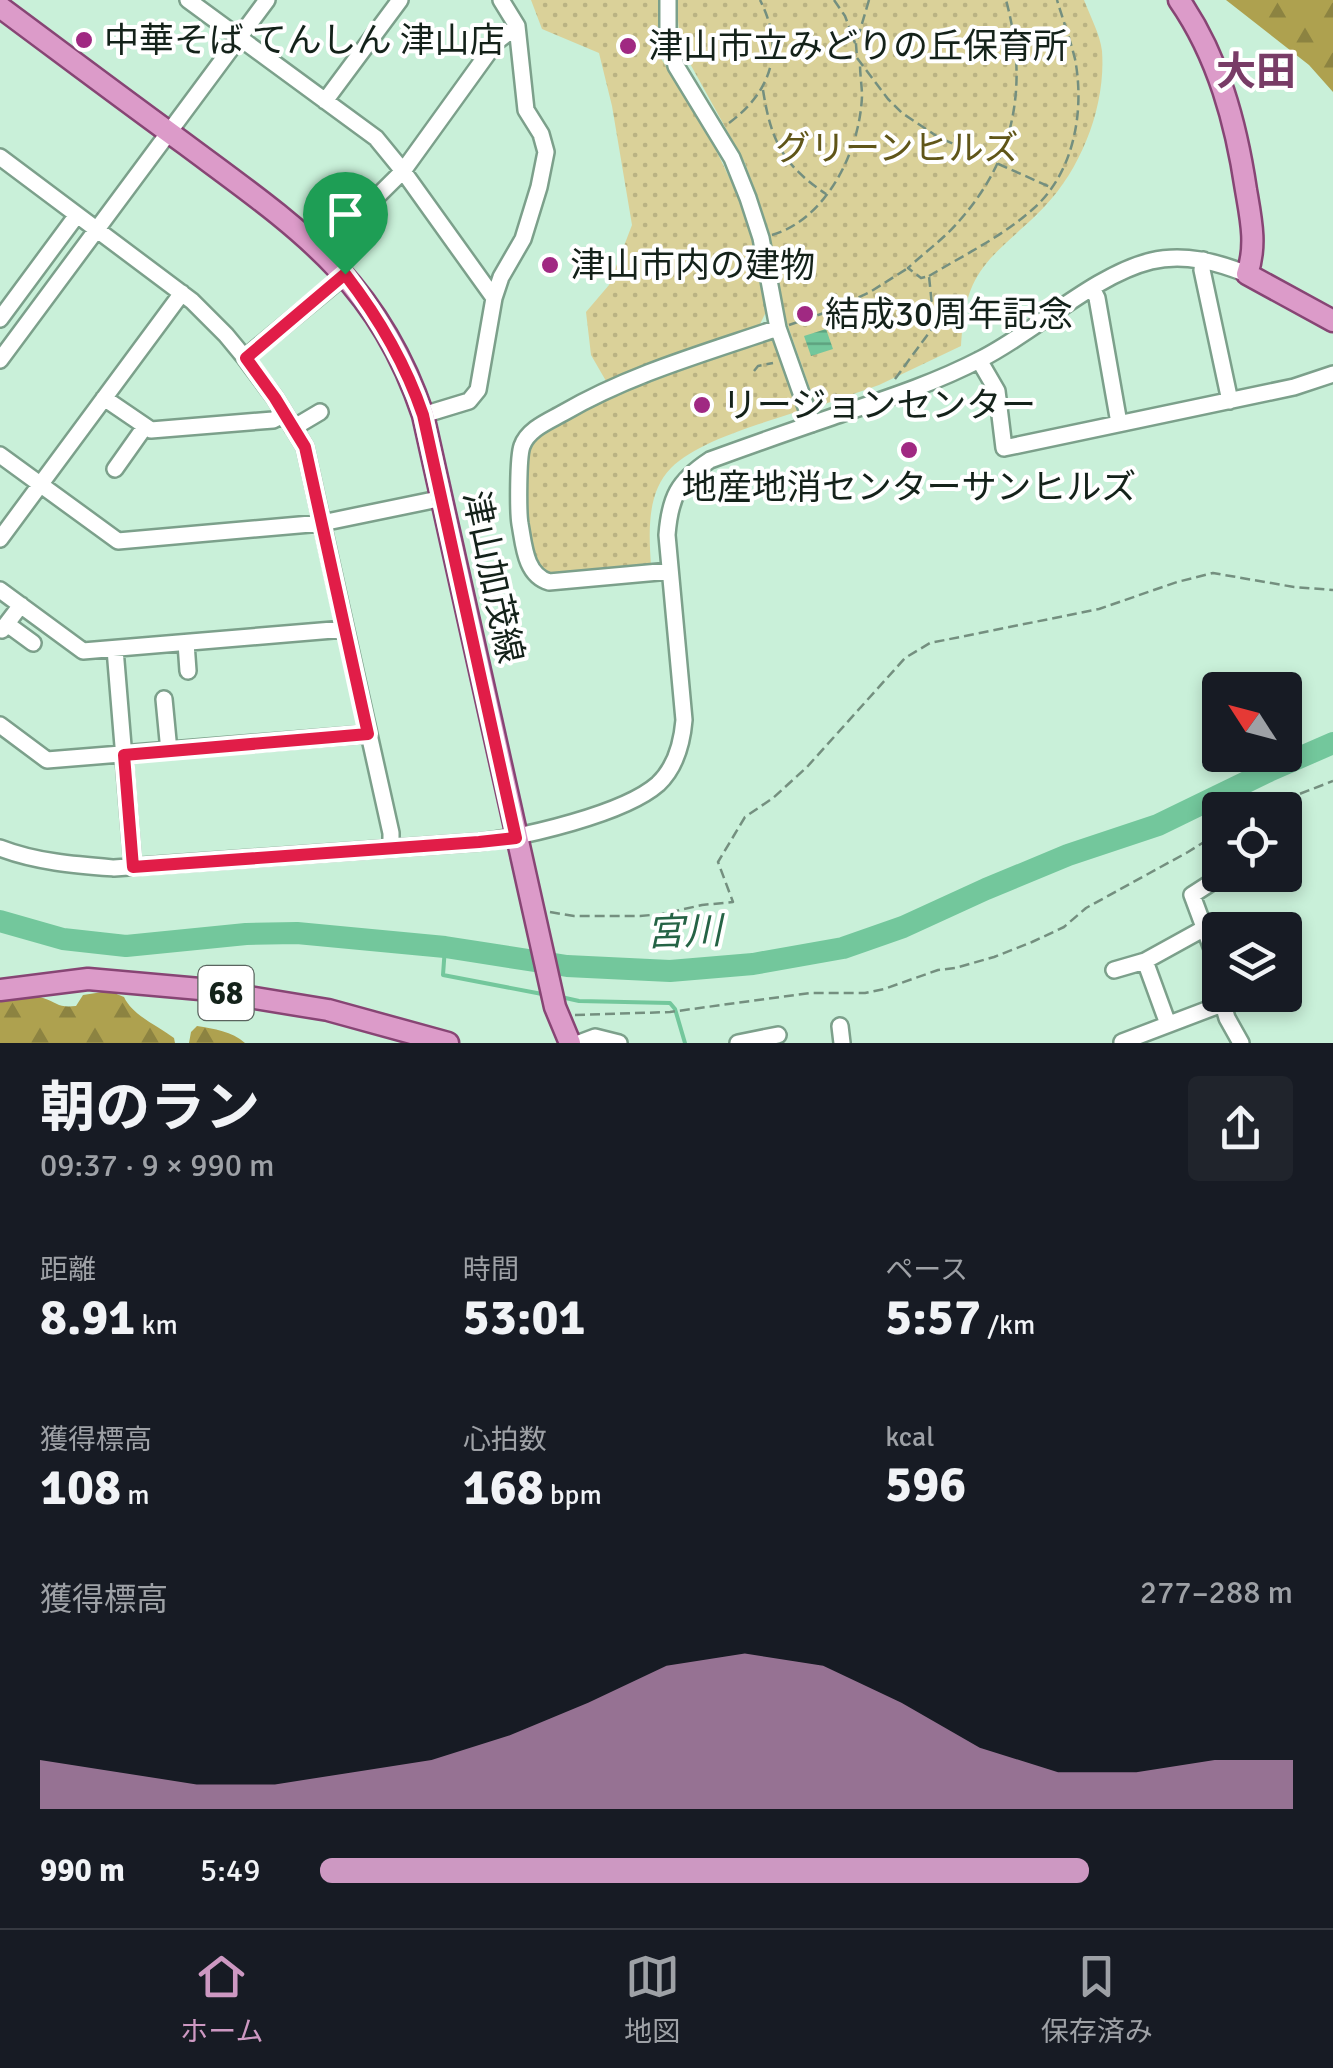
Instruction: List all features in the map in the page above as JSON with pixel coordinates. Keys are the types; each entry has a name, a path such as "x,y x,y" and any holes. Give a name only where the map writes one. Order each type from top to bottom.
{"main road":[{"path":"1179,0 1209,52 1224,90 1240,153 1253,235 1248,274 1333,321"},
{"name":"津山加茂線","path":"0,8 291,223 345,274 392,342 423,415 516,838 557,1013 570,1043"},
{"name":"68","path":"0,990 88,979 200,989 328,1010 448,1043"}],"street":[{"path":"188,0 376,138 494,298"},
{"path":"0,360 267,0"},
{"path":"325,100 400,0"},
{"path":"423,415 469,400 478,390 500,277 522,239 546,152 541,134 526,110 517,26 501,0"},
{"path":"668,0 668,29 676,66 732,158 761,238 778,328 812,424"},
{"path":"322,251 403,171 496,42 517,26"},
{"path":"0,157 182,293 246,358 305,447 392,848"},
{"path":"0,319 77,215"},
{"path":"0,848 68,864 114,868 516,838 640,796 670,770 678,754 684,720 668,510 675,494 695,470 710,460 896,395 979,360 1124,270 1181,257 1248,274"},
{"path":"1203,260 1230,402"},
{"path":"246,358 345,274"},
{"path":"1092,288 1120,423"},
{"path":"0,539 182,293"},
{"path":"670,571 549,582 540,579 526,554 518,514 522,447 532,431 619,383 778,328"},
{"path":"979,360 997,390 1004,448 1294,388 1333,374"},
{"path":"104,398 151,430 273,420 284,414"},
{"path":"293,428 320,412"},
{"path":"115,469 144,428"},
{"path":"0,455 118,541 322,523 443,498"},
{"path":"0,590 83,651 345,629"},
{"path":"21,605 4,626 32,643"},
{"path":"186,643 188,671"},
{"path":"115,649 133,867"},
{"path":"164,699 169,751"},
{"path":"0,724 47,760 368,734"},
{"path":"1202,889 1192,895 1202,926"},
{"path":"1114,970 1145,961 1202,930"},
{"path":"1145,961 1168,1024"},
{"path":"1122,1042 1202,1009"},
{"path":"1228,1012 1242,1043"},
{"path":"840,1026 842,1043"},
{"path":"746,1042 778,1035"},
{"path":"580,1043 595,1037 619,1043"}],"path":[{"path":"760,0 772,32 772,58 762,92 774,137 794,170 827,195"},
{"path":"761,238 786,231 804,220 827,195 858,126 862,96 860,62 856,44 834,0"},
{"path":"856,44 869,0"},
{"path":"778,328 828,312 908,268 958,222 979,195 999,163 1016,104 1017,55 1006,0"},
{"path":"908,268 921,278 929,276 1022,218 1040,204 1064,169 1079,109 1075,60 1057,0"},
{"path":"860,62 888,99 914,122 938,137 1052,188"},
{"path":"714,131 748,109 765,84"},
{"path":"896,395 895,378 934,326 929,276"},
{"path":"756,367 774,363"},
{"path":"534,914 640,916 733,902 718,862 745,818 807,767 905,658 930,643 1100,609 1213,573 1333,590"},
{"path":"1302,792 1333,780"},
{"path":"557,1013 670,1012 810,993 884,989 1032,942 1202,843"}],"green space":[{"name":"グリーンヒルズ","path":"531,0 660,0 662,60 716,150 740,200 756,247 766,312 759,326 606,381 591,355 586,312 609,285 632,225 612,106 599,53 542,29"},
{"name":"グリーンヒルズ","path":"676,0 1084,0 1102,51 1100,93 1089,134 1058,190 993,256 975,280 968,298 961,346 879,385 819,406 815,403 783,312 768,229 756,193 745,163 688,60 679,31"},
{"path":"1226,0 1333,0 1333,92 1309,65"},
{"path":"765,336 776,344 799,411 714,441 671,468 653,502 651,566 541,573 526,516 529,450 536,439 600,395"},
{"path":"109,991 124,997 133,1010 174,1038 175,1043 0,1043 0,997 32,996 62,1006 76,1006 83,995"},
{"path":"197,1026 229,1033 245,1043 189,1043"}],"shaded area":[{"path":"826,329 833,349 811,356 804,336"}],"waterway":[{"name":"宮川","path":"0,921 63,939 126,946 297,933 445,947 567,966 670,971 753,964 843,948 903,927 1068,855 1158,825 1333,743"},
{"path":"445,947 443,975 542,994"},
{"path":"561,997 579,1001 670,1003 685,1043"}],"place":[{"name":"中華そば てんしん 津山店","path":"84,40"},
{"name":"津山市立みどりの丘保育所","path":"628,46"},
{"name":"津山市内の建物","path":"550,265"},
{"name":"結成30周年記念","path":"805,314"},
{"name":"リージョンセンター","path":"702,405"},
{"name":"地産地消センターサンヒルズ","path":"909,450"}],"district":[{"name":"大田","path":"1256,72"}],"route":[{"path":"345,274 392,342 423,415 516,838 133,867 124,755 368,734 305,447 246,358 345,274"}]}
